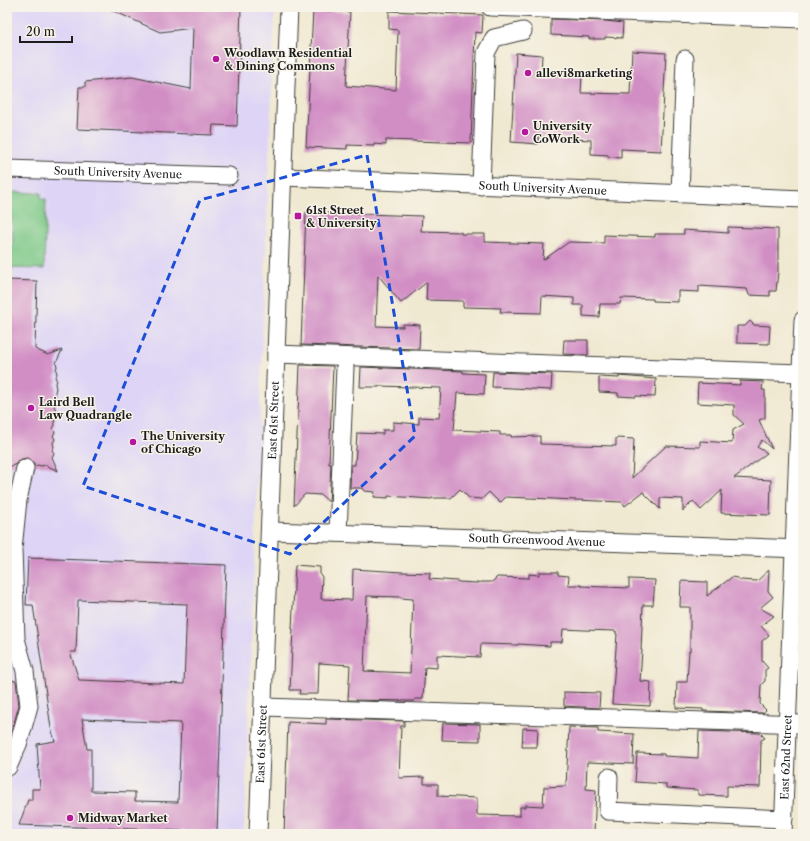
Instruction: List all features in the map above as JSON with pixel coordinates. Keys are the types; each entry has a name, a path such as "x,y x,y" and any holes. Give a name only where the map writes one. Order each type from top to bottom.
{"street":[{"name":"East 61st Street","path":"258,834 290,7"},
{"path":"490,7 803,19"},
{"path":"481,186 486,52 494,38 523,31"},
{"path":"680,194 685,59"},
{"name":"South University Avenue","path":"7,169 229,176"},
{"name":"South University Avenue","path":"283,177 803,199"},
{"name":"East 62nd Street","path":"783,826 795,724 803,320"},
{"path":"276,354 801,373"},
{"path":"338,533 345,367"},
{"path":"8,766 19,742 30,706 25,671 16,639 13,549 18,500 25,468"},
{"name":"South Greenwood Avenue","path":"270,531 798,549"},
{"path":"263,707 795,724"},
{"path":"609,777 608,810 783,826"}],"highlighted area":[{"path":"367,155 415,436 290,554 83,486 200,200"}],"shaded area":[{"name":"The University of Chicago","path":"7,7 275,7 244,834 7,834"}],"green space":[{"path":"7,192 41,193 41,199 46,199 44,269 7,268 12,251 13,237 11,215 7,203"}],"building":[{"name":"Woodlawn Residential & Dining Commons","path":"105,7 241,7 237,126 213,125 212,135 77,129 79,87 85,87 85,82 132,77 191,89 193,28 160,32"},
{"path":"313,10 350,12 346,86 396,90 398,30 389,29 389,11 483,15 482,33 475,32 471,143 386,140 386,145 347,145 347,149 306,147"},
{"path":"551,19 623,23 622,38 605,37 605,39 589,39 589,37 551,35"},
{"path":"632,51 666,53 661,151 621,149 621,158 608,157 608,155 591,154 591,140 538,137 538,144 511,142 516,53 542,55 541,74 582,76 581,93 630,94"},
{"path":"306,212 422,216 421,231 485,234 485,242 544,244 543,260 569,242 604,243 604,235 655,237 655,234 684,234 684,230 728,233 728,227 778,229 778,272 776,291 770,291 770,296 749,295 747,289 699,286 699,292 678,291 678,302 653,301 653,299 621,298 620,304 600,304 599,317 583,316 583,305 574,305 574,298 542,296 541,313 500,312 501,308 463,307 463,301 426,300 427,282 401,303 378,275 376,326 403,327 403,324 420,325 419,349 301,345"},
{"name":"Laird Bell Law Quadrangle","path":"7,280 37,281 35,349 48,355 62,350 56,363 57,374 55,377 57,381 55,384 56,396 54,399 56,403 54,406 56,410 54,414 56,417 53,428 55,432 53,436 55,439 52,450 54,453 52,457 58,471 45,465 35,466 32,461 27,458 18,461 16,464 7,468"},
{"path":"750,321 754,325 770,326 769,344 737,343 737,326 745,326"},
{"path":"564,340 588,340 588,355 563,354"},
{"path":"300,365 333,366 329,464 331,464 329,502 321,495 305,494 294,506"},
{"path":"361,367 463,371 463,373 485,374 484,394 457,393 454,430 500,432 500,435 511,435 511,437 540,436 540,444 616,446 616,438 634,439 632,478 666,446 700,447 700,441 732,443 733,430 744,424 734,415 734,405 697,403 698,383 740,385 740,381 763,382 762,390 765,390 765,418 759,420 772,449 762,440 757,447 767,453 734,478 771,480 770,515 721,513 722,490 701,510 693,501 683,511 683,499 660,498 660,509 643,492 625,506 622,502 506,497 500,503 489,492 482,499 469,498 460,489 451,498 432,499 388,496 388,498 374,497 375,492 364,491 362,488 350,488 351,465 355,465 357,433 383,434 383,430 393,430 393,422 419,424 419,417 439,418 441,388 379,386 360,387"},
{"path":"493,372 552,374 551,390 492,387"},
{"path":"619,376 656,379 655,397 618,396 618,393 599,392 599,377 619,378"},
{"path":"28,558 226,565 217,832 19,825 28,800 32,800 32,789 40,789 37,744 55,741 51,728 33,605 26,605","holes":["78,600 187,604 184,684 79,680 70,652 76,652","82,719 181,723 178,802 135,801 135,792 91,791 91,749 87,749"]},
{"path":"295,565 320,567 320,574 322,577 321,599 352,600 353,569 430,573 429,579 477,583 492,582 497,577 529,578 529,574 539,575 539,572 558,572 558,575 569,576 568,585 581,586 629,588 629,579 655,580 653,605 643,605 641,650 640,681 651,682 650,706 612,704 616,631 563,629 562,642 550,642 550,646 481,644 480,657 437,655 437,668 425,667 423,699 415,699 414,701 348,700 350,665 319,663 318,694 299,694 300,690 290,690","holes":["367,596 401,597 413,599 410,673 364,671"]},
{"path":"769,570 768,591 773,597 760,608 774,616 761,626 769,635 762,641 762,661 768,668 765,670 765,681 761,685 760,704 766,710 763,713 703,711 703,709 676,708 677,682 687,682 690,651 690,607 680,607 681,581 707,582 707,596 732,577 740,580 757,581"},
{"path":"7,680 16,681 19,705 12,730 7,730"},
{"path":"564,692 600,693 599,708 564,706"},
{"path":"326,719 404,721 404,726 401,726 399,778 424,777 424,784 438,784 438,796 477,798 477,815 520,816 520,807 525,807 525,805 543,806 544,787 566,786 569,727 598,728 598,732 634,734 633,764 587,762 586,789 596,790 594,834 284,834 288,722 326,724"},
{"path":"443,723 480,724 480,741 442,740"},
{"path":"523,728 538,729 537,747 522,747"},
{"path":"699,731 760,733 765,738 761,740 760,787 727,786 727,796 698,795 698,790 666,788 666,784 635,782 637,753 664,754 664,756 698,758"}],"place":[{"name":"Woodlawn Residential & Dining Commons","path":"216,59"},
{"name":"allevi8marketing","path":"528,73"},
{"name":"University CoWork","path":"525,132"},
{"name":"61st Street & University","path":"298,216"},
{"name":"Laird Bell Law Quadrangle","path":"31,408"},
{"name":"The University of Chicago","path":"133,442"},
{"name":"Midway Market","path":"70,818"}]}
